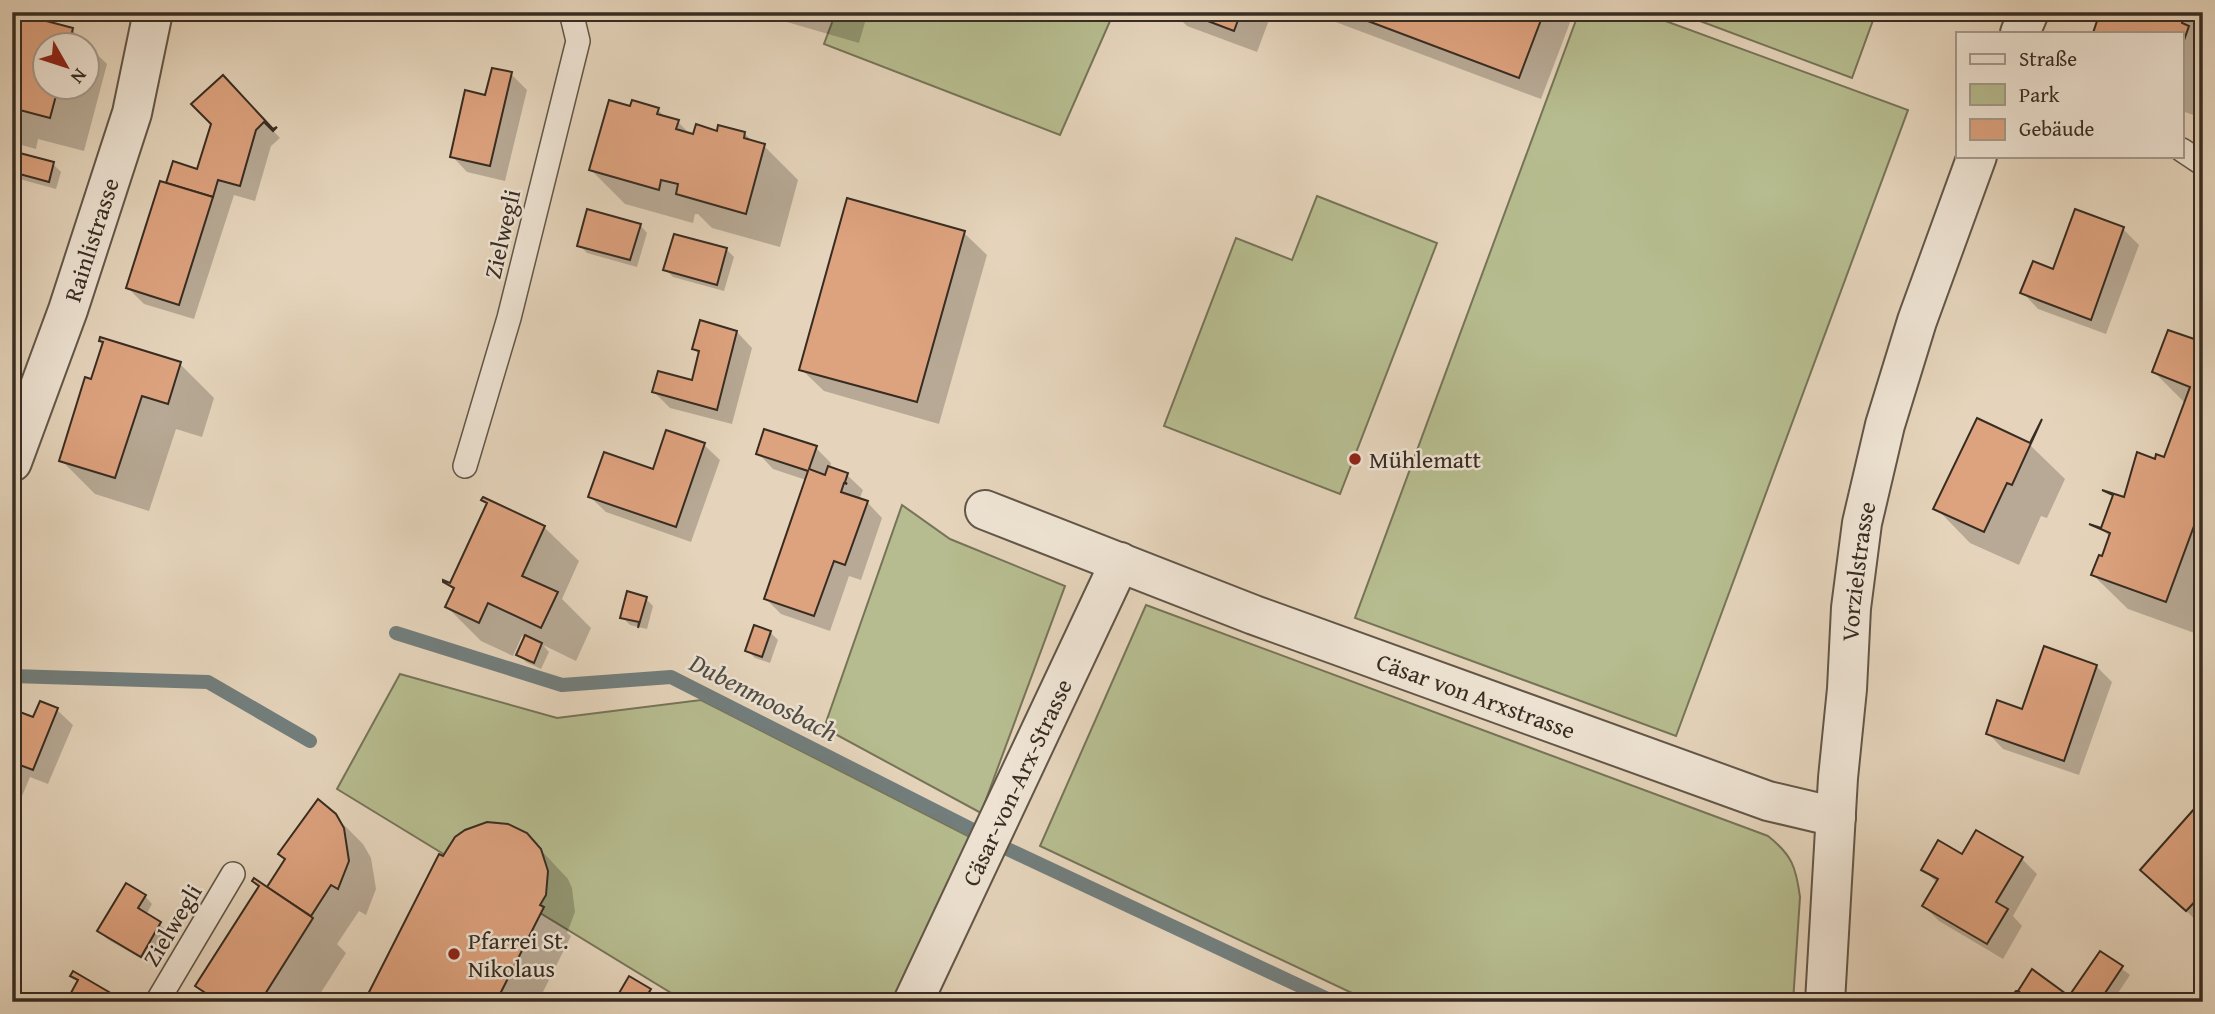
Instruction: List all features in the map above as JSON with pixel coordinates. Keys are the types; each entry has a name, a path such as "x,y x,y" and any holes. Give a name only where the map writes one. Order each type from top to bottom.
{"street":[{"name":"Rainlistrasse","path":"12,462 68,310 132,113 153,12"},
{"path":"2020,32 2029,12"},
{"name":"Vorzielstrasse","path":"1825,1002 1851,608 1862,523 1889,412 1917,321 1976,158"},
{"name":"Cäsar von Arxstrasse","path":"985,510 1254,615 1768,801 1836,817"},
{"name":"Cäsar-von-Arx-Strasse","path":"913,1002 1119,562"}],"lane":[{"name":"Zielwegli","path":"465,466 509,318 546,160 578,41 571,12"},
{"path":"2184,151 2203,164"},
{"name":"Zielwegli","path":"157,1002 233,874"}],"green space":[{"path":"836,12 1114,12 1060,135 824,44"},
{"path":"1579,12 1641,12 1908,110 1676,736 1355,618"},
{"path":"1676,12 1876,12 1852,78"},
{"path":"1317,196 1437,243 1340,494 1164,426 1236,238 1292,260"},
{"path":"902,505 950,539 1065,586 981,813 824,728"},
{"path":"1146,605 1768,836 1783,849 1792,862 1800,897 1793,1002 1371,1002 1040,846"},
{"path":"400,674 557,718 701,700 972,838 907,993 844,1002 686,1002 337,789"}],"building":[{"path":"12,12 73,28 72,32 32,32 32,102 54,102 50,118 12,108"},
{"path":"1184,12 1241,12 1234,31"},
{"path":"1344,12 1544,12 1519,78"},
{"path":"2100,12 2120,19 2123,12 2185,12 2182,23 2189,26 2184,40 2184,32 2093,32"},
{"path":"492,68 512,72 490,166 450,157 465,90 485,95"},
{"path":"223,75 273,129 277,127 273,131 264,122 256,130 240,186 218,180 213,197 166,183 173,161 197,169 211,124 191,104"},
{"path":"609,100 630,106 632,100 659,108 657,114 679,120 676,129 693,134 696,124 717,131 718,125 745,132 744,138 765,144 746,214 676,194 678,184 661,180 659,190 589,170"},
{"path":"12,151 54,162 49,182 12,172"},
{"path":"160,181 213,197 179,305 126,288"},
{"path":"847,198 965,231 917,402 799,370"},
{"path":"587,209 641,224 630,260 577,246"},
{"path":"2075,209 2124,227 2091,320 2020,293 2033,261 2053,269"},
{"path":"674,234 727,248 717,285 663,270"},
{"path":"700,320 737,331 717,410 652,392 658,371 692,380 699,351 692,349"},
{"path":"2168,330 2203,342 2203,529 2194,526 2166,602 2091,575 2099,555 2102,556 2110,533 2089,524 2101,528 2113,495 2102,490 2124,497 2137,452 2155,459 2156,454 2164,457 2190,387 2152,372"},
{"path":"100,337 181,362 168,404 142,396 115,478 59,461 85,377 91,379 103,342 99,341"},
{"path":"1977,418 2030,443 2042,419 2012,485 2007,483 1984,532 1933,509"},
{"path":"764,429 817,446 809,469 825,475 828,466 848,473 845,482 847,484 844,483 841,492 868,501 845,565 834,561 814,616 764,599 808,471 756,454"},
{"path":"666,430 705,443 676,527 588,497 604,452 653,469"},
{"path":"483,497 545,526 522,576 558,592 541,628 488,603 479,623 445,607 454,588 443,580 450,583 487,503 481,500"},
{"path":"627,591 647,597 638,628 639,622 620,618"},
{"path":"754,625 771,631 762,657 745,651"},
{"path":"525,635 542,643 534,663 516,655"},
{"path":"2044,646 2097,665 2064,761 1986,734 1997,700 2022,709"},
{"path":"40,701 58,708 33,770 12,762 12,709 33,717"},
{"path":"318,799 336,814 344,828 349,861 338,889 331,885 311,916 267,887 285,859 278,854"},
{"path":"2203,799 2203,893 2186,911 2140,870"},
{"name":"Pfarrei St. Nikolaus","path":"487,822 508,824 527,833 541,849 548,871 546,895 540,905 544,907 496,1002 364,1002 439,854 443,856 455,837 465,830"},
{"path":"1976,830 2023,857 1996,902 2008,909 1987,944 1922,906 1938,879 1921,870 1938,840 1962,854"},
{"path":"254,878 313,918 260,1002 219,1002 195,986 259,886 252,881"},
{"path":"126,883 146,895 138,908 161,922 141,957 97,931"},
{"path":"2100,951 2123,966 2099,1002 2031,1002 2018,991 2032,969 2069,996"},
{"path":"73,971 126,1002 66,1002 78,980 70,976"},
{"path":"629,976 651,989 643,1002 615,1000"},
{"path":"2018,991 2031,1002 2006,1002"}],"waterway":[{"name":"Dubenmoosbach","path":"396,633 562,685 671,677 975,831"},
{"name":"Dubenmoosbach","path":"12,676 208,682 310,741"},
{"name":"Dubenmoosbach","path":"1001,846 1334,1002"}],"place":[{"name":"Mühlematt","path":"1355,459"},
{"name":"Pfarrei St. Nikolaus","path":"454,954"}]}
